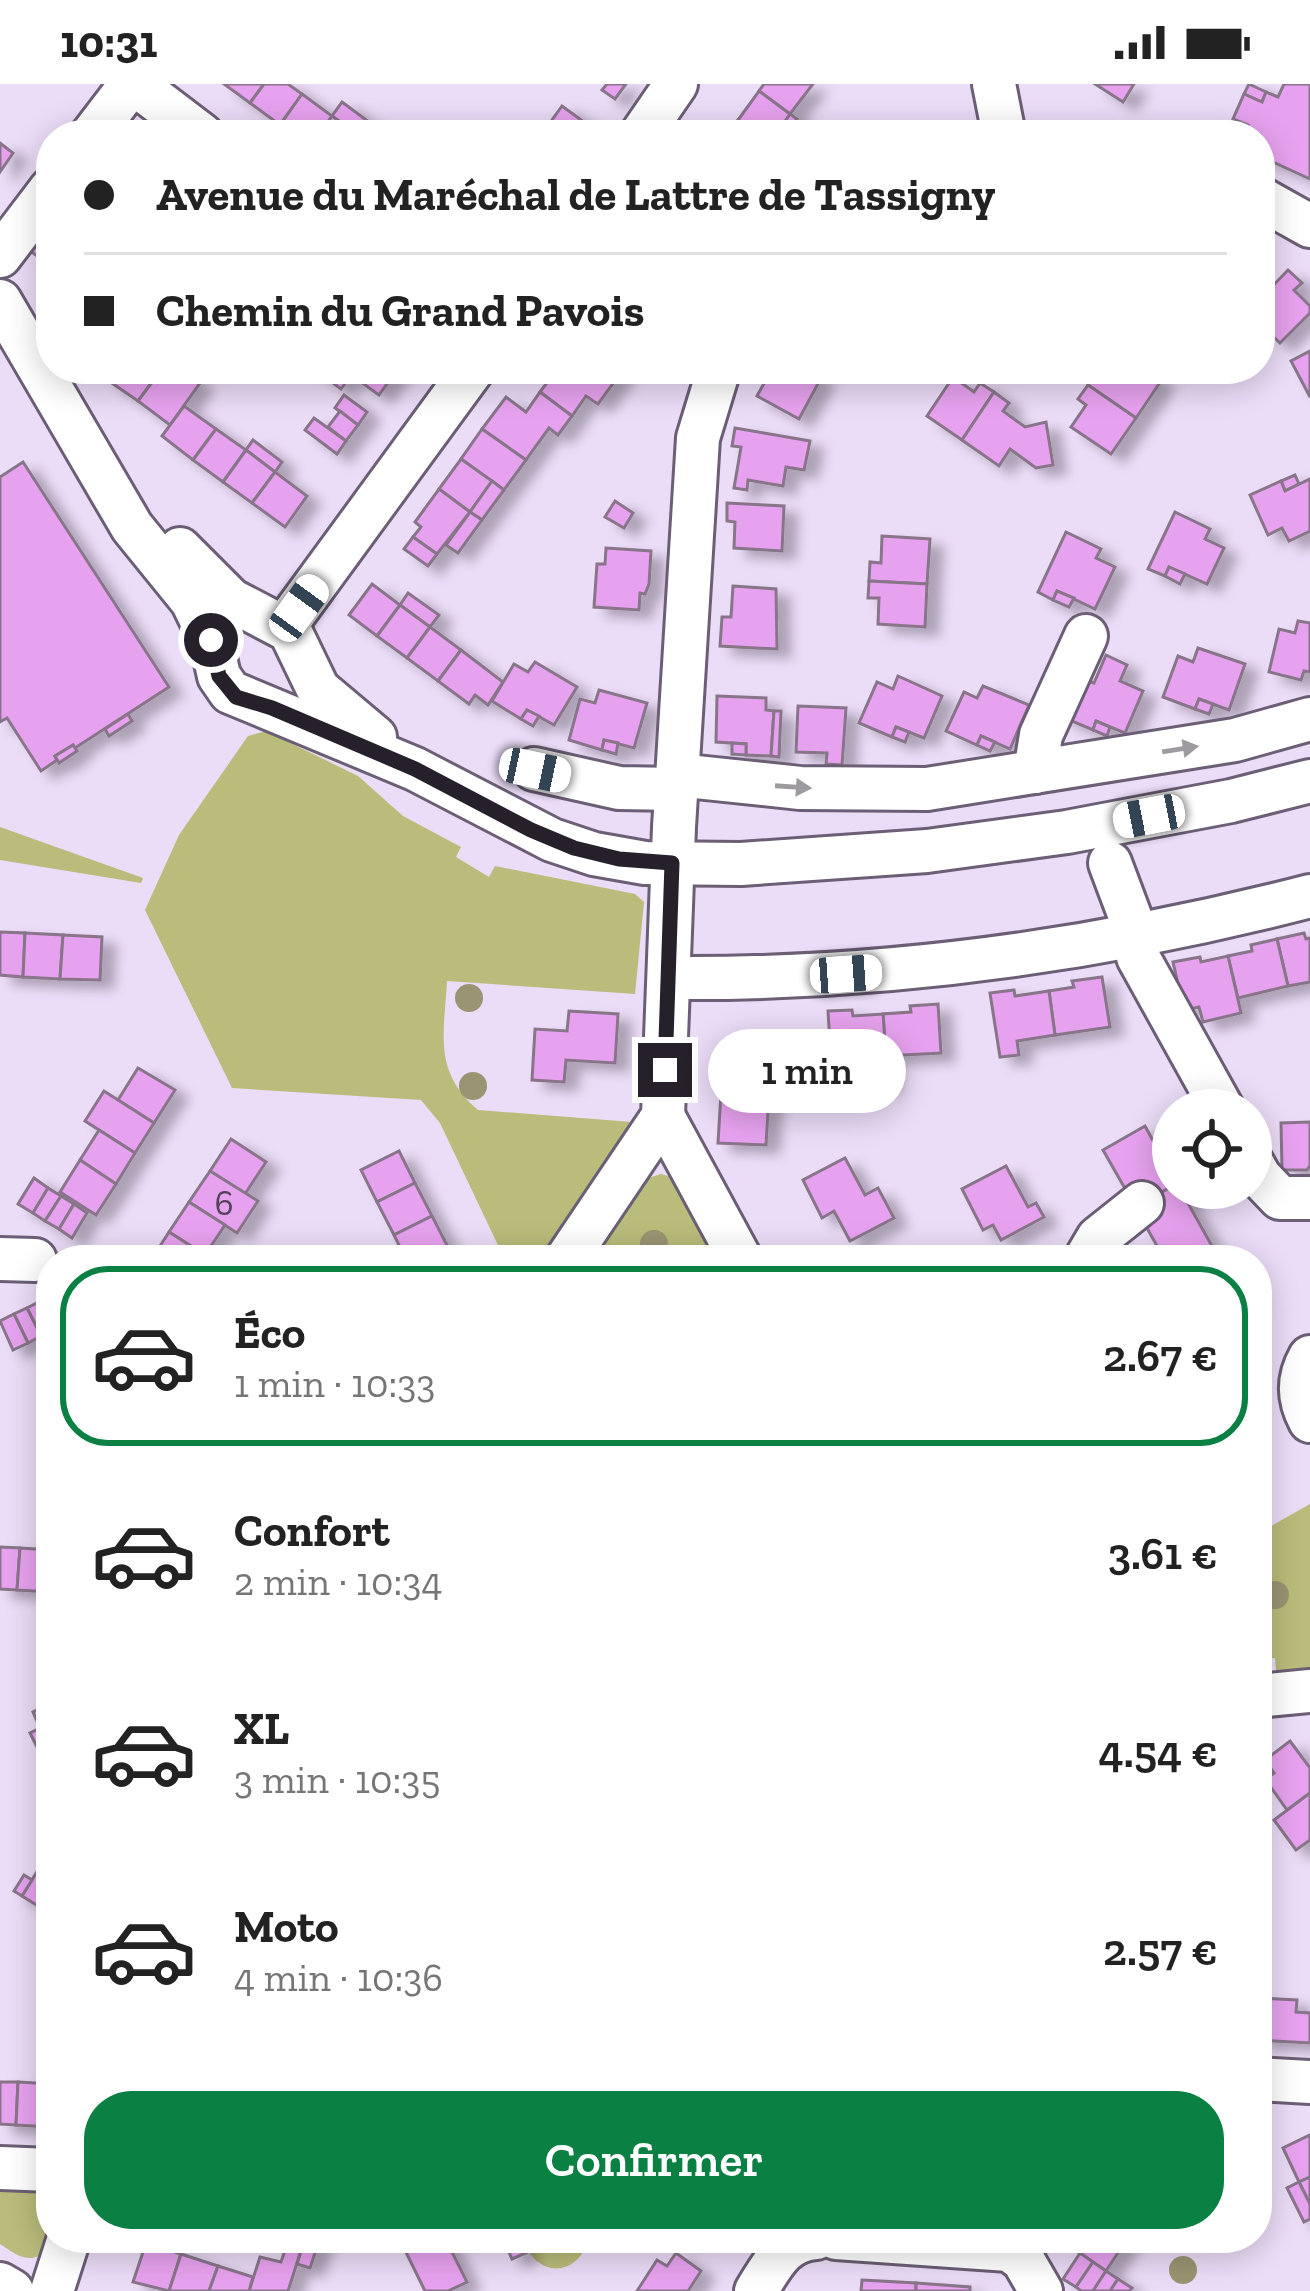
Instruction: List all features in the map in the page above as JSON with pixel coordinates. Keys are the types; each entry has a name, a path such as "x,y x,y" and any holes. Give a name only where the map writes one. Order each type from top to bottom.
{"street":[{"path":"104,120 133,84 182,120"},
{"path":"651,120 676,84"},
{"path":"994,84 1001,120"},
{"path":"1275,206 1310,226"},
{"path":"0,256 36,209"},
{"path":"0,301 36,361"},
{"path":"50,384 132,527 192,601 216,655 217,669 236,697 415,769 574,848 619,859 672,863 765,863 927,851 1091,827 1310,781"},
{"path":"284,634 462,384"},
{"path":"576,1245 663,1116 676,782 698,437 714,384"},
{"path":"109,482 224,594 284,634 328,699 415,769"},
{"path":"216,655 223,636 245,619 284,634"},
{"path":"256,703 277,698 297,678 284,634"},
{"path":"1035,772 1041,735 1086,636"},
{"path":"535,770 619,788 676,782 927,789 1235,740 1310,719"},
{"path":"1110,863 1137,935 1138,957 1211,1089"},
{"path":"670,978 777,979 1015,955 1201,925 1310,896"},
{"path":"663,1116 733,1245"},
{"path":"1094,1245 1142,1203"},
{"path":"1310,1357 1300,1382 1300,1398 1310,1420"},
{"path":"1272,1695 1310,1691"},
{"path":"1272,2081 1310,2082"},
{"path":"0,2168 36,2169"},
{"path":"52,2291 65,2253"},
{"path":"756,2291 782,2253"},
{"path":"1012,2253 1023,2260 1041,2291"},
{"path":"0,2284 12,2291"}],"green space":[{"path":"266,731 358,776 403,816 461,847 456,857 489,877 495,866 635,894 644,902 635,994 447,981 444,1051 454,1081 478,1110 632,1122 549,1245 498,1245 440,1123 421,1100 232,1088 145,910 179,835 248,736"},
{"path":"0,827 143,878 141,883 0,860"},
{"path":"661,1174 675,1178 713,1245 603,1245 648,1178"},
{"path":"1310,1504 1310,1681 1277,1684 1272,1658 1272,1526"},
{"path":"0,2186 36,2194 36,2253 44,2254 26,2258 0,2244"},
{"path":"530,2253 582,2253 566,2267 536,2261"}],"building":[{"path":"224,84 264,84 250,103"},
{"path":"264,84 288,84 302,94 284,120 273,120 250,103"},
{"path":"607,84 626,84 615,99 602,90"},
{"path":"764,84 813,84 790,114 759,91"},
{"path":"1095,84 1134,84 1123,102"},
{"path":"1249,84 1266,92 1262,102 1244,94"},
{"path":"1284,84 1310,84 1310,179 1275,163 1275,120 1233,119 1244,94 1262,102 1266,92 1278,97"},
{"path":"759,91 790,114 786,120 738,120"},
{"path":"302,94 332,116 329,120 284,120"},
{"path":"342,102 366,120 337,120 332,116"},
{"path":"562,106 581,120 552,120"},
{"path":"0,143 13,153 0,172"},
{"path":"1288,270 1302,283 1294,290 1310,306 1310,313 1280,343 1275,338 1275,283"},
{"path":"1310,351 1310,397 1291,361"},
{"path":"113,384 151,384 138,401"},
{"path":"151,384 199,384 170,425 138,401"},
{"path":"364,384 387,384 379,395"},
{"path":"546,384 613,384 598,404 586,396 572,416 540,392"},
{"path":"764,384 818,384 799,419 757,396"},
{"path":"948,384 963,384 974,392 982,384 994,392 962,440 927,416"},
{"path":"1089,384 1159,384 1136,418"},
{"path":"1088,385 1136,418 1111,454 1071,427 1086,405 1078,399"},
{"path":"540,392 572,416 558,435 549,428 526,460 482,429 506,397 526,412"},
{"path":"994,392 1009,403 1003,411 1025,427 1046,422 1053,465 1036,468 1010,449 999,466 962,440"},
{"path":"344,395 367,412 358,425 335,408"},
{"path":"184,406 216,429 193,460 162,436"},
{"path":"340,411 358,425 346,441 328,427"},
{"path":"314,418 346,441 337,454 305,430"},
{"path":"735,428 810,441 804,470 786,467 783,486 748,480 747,490 734,488 741,447 732,446"},
{"path":"216,429 246,450 223,482 193,460"},
{"path":"482,429 526,460 504,490 461,459"},
{"path":"253,440 282,462 275,472 246,450"},
{"path":"246,450 275,472 252,503 223,482"},
{"path":"461,459 492,481 470,512 439,489"},
{"path":"23,462 169,687 55,756 57,760 41,771 7,718 0,722 0,477"},
{"path":"275,472 307,496 285,527 252,503"},
{"path":"1295,475 1299,484 1285,491 1281,481"},
{"path":"1310,479 1310,531 1289,541 1282,528 1268,535 1250,495 1281,481 1285,491"},
{"path":"492,481 504,490 482,520 470,512"},
{"path":"439,489 470,512 437,554 413,537 421,527 415,522"},
{"path":"615,501 633,513 624,528 605,517"},
{"path":"727,503 784,506 782,551 734,548 735,522 727,521"},
{"path":"470,512 482,520 458,553 446,545"},
{"path":"1175,512 1210,529 1205,539 1224,548 1207,584 1169,567 1165,576 1148,569"},
{"path":"1066,532 1101,549 1096,558 1115,567 1095,609 1057,591 1053,600 1038,592"},
{"path":"882,536 930,539 927,584 869,581 870,562 881,563"},
{"path":"413,537 437,554 428,566 404,549"},
{"path":"606,548 651,551 649,584 645,594 640,593 639,610 594,607 597,564 605,564"},
{"path":"1169,567 1185,574 1180,584 1165,576"},
{"path":"869,581 927,584 925,627 878,624 879,598 868,598"},
{"path":"372,584 400,605 377,636 349,615"},
{"path":"733,586 776,589 777,649 720,646 722,617 731,617"},
{"path":"1057,591 1074,598 1069,607 1053,600"},
{"path":"408,593 439,615 430,627 400,605"},
{"path":"400,605 430,627 407,658 377,636"},
{"path":"1298,621 1310,623 1310,672 1304,671 1301,680 1269,672 1279,629 1295,633"},
{"path":"430,627 461,650 438,681 407,658"},
{"path":"1198,648 1245,664 1229,710 1199,699 1195,709 1163,697 1178,656 1193,662"},
{"path":"461,650 503,682 488,705 475,695 469,704 438,681"},
{"path":"1106,655 1127,665 1120,681 1143,691 1125,733 1096,721 1093,730 1060,716 1077,676 1094,683"},
{"path":"535,662 577,687 554,725 527,710 521,719 492,701 514,664 528,672"},
{"path":"898,676 942,696 924,738 896,727 892,737 859,723 877,682 893,689"},
{"path":"983,686 1029,705 1010,749 981,736 977,745 946,731 964,692 977,698"},
{"path":"599,690 647,703 634,748 604,740 602,750 569,740 580,699 595,703"},
{"path":"717,696 766,698 766,710 774,711 771,756 746,755 746,744 716,742"},
{"path":"1199,699 1213,704 1209,714 1195,709"},
{"path":"798,706 846,708 842,765 826,764 827,753 796,752"},
{"path":"527,710 539,716 533,726 521,719"},
{"path":"774,711 781,711 779,757 771,756"},
{"path":"128,714 132,721 109,736 105,729"},
{"path":"1096,721 1110,727 1107,736 1093,730"},
{"path":"896,727 909,732 905,742 892,737"},
{"path":"981,736 995,742 990,751 977,745"},
{"path":"604,740 618,743 616,754 602,750"},
{"path":"732,743 746,744 746,755 732,754"},
{"path":"73,745 77,751 59,763 55,756"},
{"path":"0,932 25,933 23,977 0,975"},
{"path":"25,933 63,935 60,979 23,977"},
{"path":"1304,933 1310,938 1310,982 1288,986 1277,939"},
{"path":"63,935 102,937 100,980 60,979"},
{"path":"1277,939 1288,986 1238,998 1228,956"},
{"path":"1228,956 1241,1013 1203,1022 1199,1007 1184,1010 1173,962"},
{"path":"1102,977 1110,1027 1055,1035 1049,991 1074,987 1072,981"},
{"path":"1014,990 1015,996 1049,991 1055,1035 1017,1041 1019,1055 1000,1057 990,993"},
{"path":"938,1004 941,1053 886,1056 883,1014"},
{"path":"852,1010 853,1016 883,1014 888,1083 864,1085 861,1058 831,1060 828,1011"},
{"path":"569,1011 618,1014 615,1063 566,1060 564,1082 532,1080 535,1029 567,1031"},
{"path":"138,1068 175,1090 154,1123 118,1100"},
{"path":"722,1076 770,1079 766,1145 718,1143"},
{"path":"104,1091 154,1123 135,1153 85,1121"},
{"path":"1310,1122 1310,1166 1282,1170 1281,1123"},
{"path":"1145,1126 1152,1139 1152,1198 1142,1203 1127,1192 1103,1150"},
{"path":"99,1130 135,1153 116,1184 80,1160"},
{"path":"231,1139 266,1162 245,1194 210,1171"},
{"path":"399,1151 415,1183 377,1202 361,1170"},
{"path":"845,1158 865,1195 878,1188 894,1218 850,1241 834,1211 822,1218 803,1180"},
{"path":"80,1160 116,1184 96,1215 60,1192"},
{"path":"1006,1166 1028,1207 1036,1203 1044,1217 1001,1240 993,1225 983,1230 962,1189"},
{"path":"210,1171 258,1201 237,1233 189,1202"},
{"path":"34,1178 48,1188 33,1213 18,1204"},
{"path":"415,1183 432,1216 394,1235 377,1202"},
{"path":"48,1188 61,1196 45,1221 33,1213"},
{"path":"61,1196 74,1204 59,1229 45,1221"},
{"path":"1152,1198 1152,1209 1191,1209 1211,1245 1157,1245 1143,1221 1142,1203"},
{"path":"189,1202 225,1225 212,1245 189,1245 169,1232"},
{"path":"74,1204 87,1213 72,1238 59,1229"},
{"path":"432,1216 447,1245 399,1245 394,1235"},
{"path":"169,1232 189,1245 161,1245"},
{"path":"36,1304 36,1326 27,1308"},
{"path":"27,1308 36,1339 28,1343 14,1314"},
{"path":"14,1314 28,1343 13,1350 0,1321"},
{"path":"0,1547 20,1548 17,1590 0,1589"},
{"path":"20,1548 36,1549 36,1591 17,1590"},
{"path":"1290,1741 1310,1768 1310,1793 1287,1810 1272,1789 1272,1755"},
{"path":"1310,1793 1310,1840 1296,1850 1274,1820"},
{"path":"36,1873 36,1905 22,1896"},
{"path":"24,1875 32,1880 22,1896 14,1891"},
{"path":"1272,1999 1297,2000 1296,2012 1310,2013 1310,2043 1272,2041"},
{"path":"0,2082 18,2082 16,2125 0,2124"},
{"path":"18,2082 36,2083 36,2126 16,2125"},
{"path":"1310,2135 1310,2177 1299,2182 1283,2148"},
{"path":"1310,2177 1310,2204 1299,2182"},
{"path":"1299,2182 1310,2204 1310,2219 1304,2222 1287,2188"},
{"path":"143,2253 181,2254 169,2291 133,2282"},
{"path":"284,2253 300,2253 288,2291 249,2291 260,2257 281,2262"},
{"path":"300,2253 315,2253 310,2268 297,2264"},
{"path":"406,2253 452,2253 467,2282 448,2291 425,2291"},
{"path":"676,2253 701,2271 688,2291 637,2291 657,2260 667,2266"},
{"path":"1080,2253 1118,2253 1106,2271"},
{"path":"1080,2253 1093,2262 1076,2287 1063,2279"},
{"path":"181,2254 218,2266 209,2291 169,2291"},
{"path":"1093,2262 1106,2271 1093,2291 1081,2291 1076,2287"},
{"path":"218,2266 253,2277 249,2291 209,2291"},
{"path":"1106,2271 1118,2279 1110,2291 1093,2291"},
{"path":"1118,2279 1132,2288 1110,2291"},
{"path":"862,2280 916,2283 916,2291 861,2291"},
{"path":"916,2283 970,2287 970,2291 916,2291"}],"route":[{"path":"211,640 219,676 236,697 415,769 574,848 619,859 672,863 665,1070"}]}
